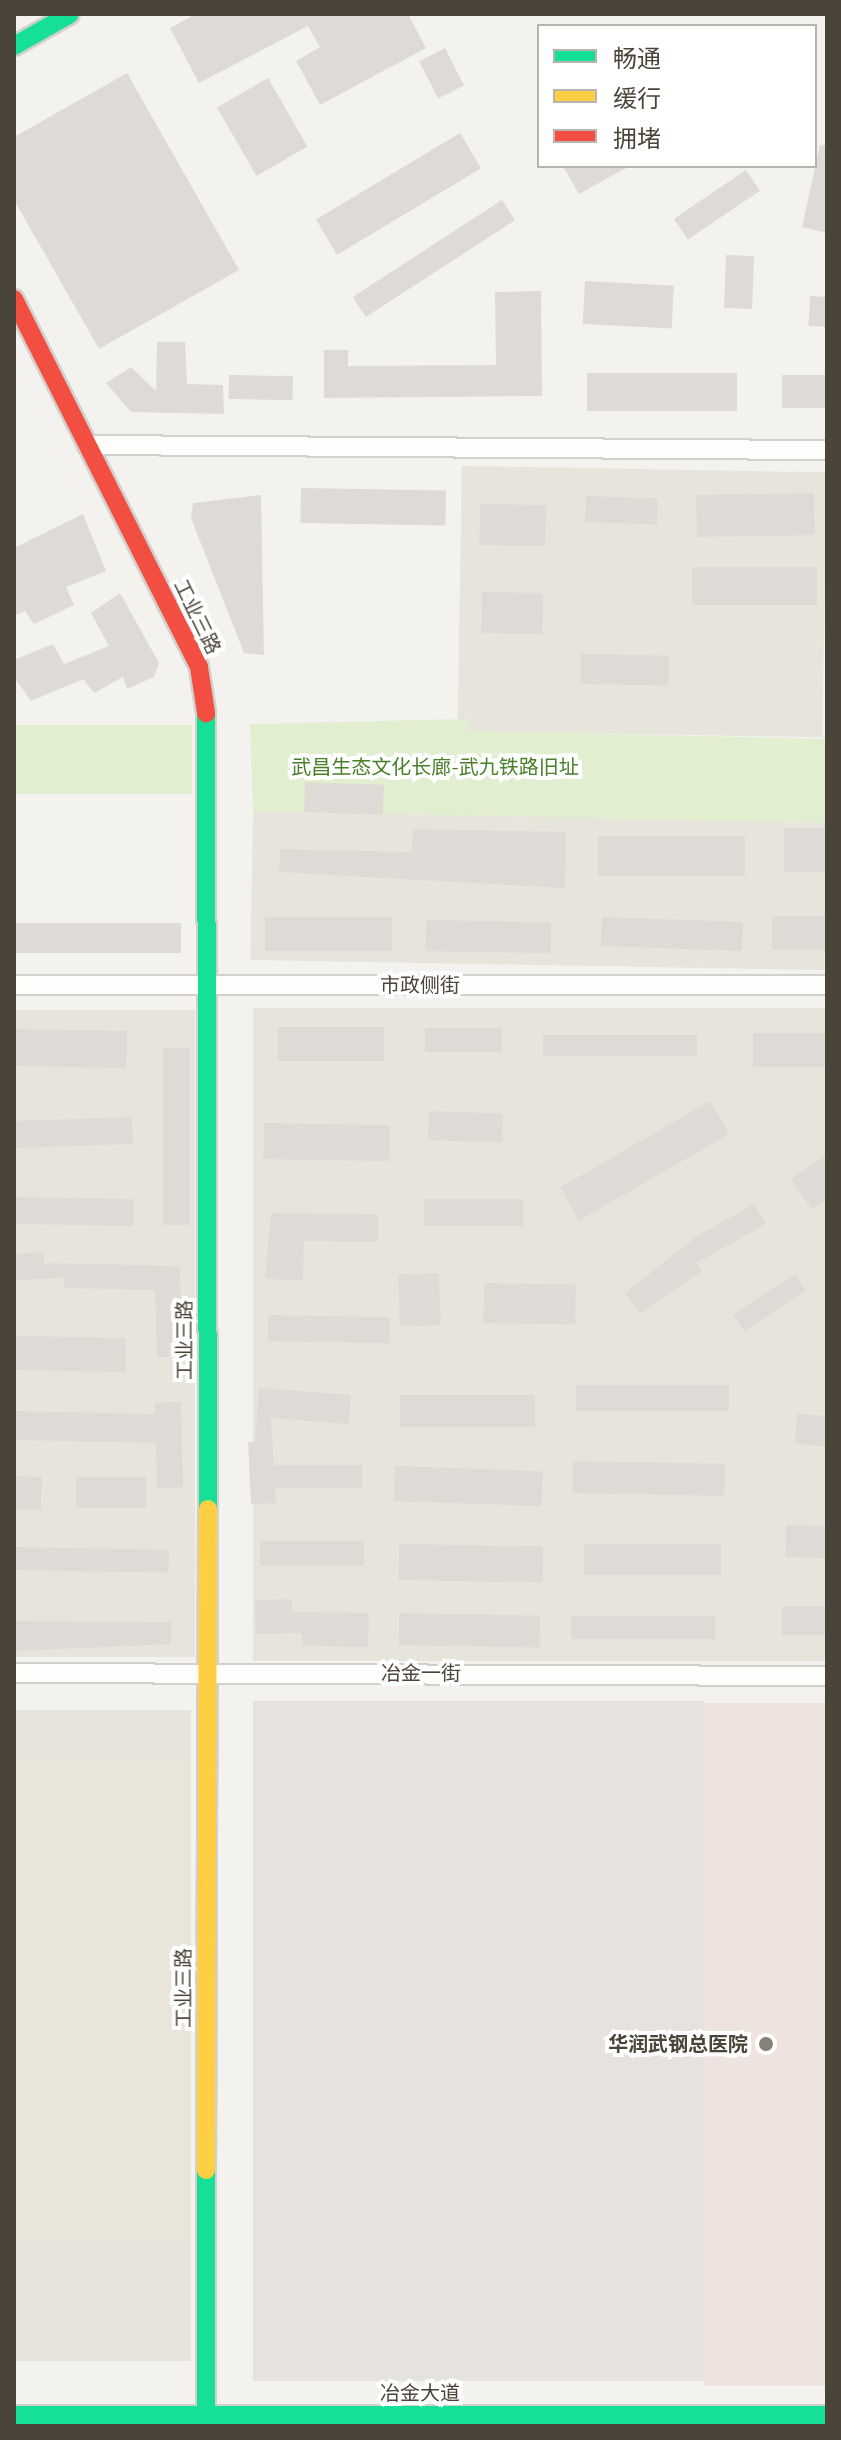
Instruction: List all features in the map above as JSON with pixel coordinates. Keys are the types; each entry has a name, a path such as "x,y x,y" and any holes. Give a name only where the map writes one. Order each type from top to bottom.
{"main road":[{"path":"14,46 70,14"},
{"name":"工业三路","path":"14,299 199,667 209,736 206,2421"},
{"name":"冶金大道","path":"14,2415 206,2421 827,2415"}],"street":[{"path":"87,445 827,450"},
{"name":"市政侧街","path":"14,985 827,985"},
{"name":"冶金一街","path":"14,1673 827,1676"}],"shaded area":[{"path":"462,466 827,472 822,737 457,731"},
{"path":"253,811 827,821 824,970 250,960"},
{"path":"253,1008 827,1008 827,1661 253,1661"},
{"path":"14,1010 195,1010 195,1657 14,1657"},
{"path":"253,1701 704,1701 704,2381 253,2381"},
{"name":"华润武钢总医院","path":"704,1703 827,1703 827,2386 704,2386"},
{"path":"14,1710 191,1710 191,1757 14,1757"},
{"path":"14,1756 191,1756 191,2245 14,2245"},
{"path":"14,2245 191,2245 191,2361 14,2361"}],"green space":[{"name":"武昌生态文化长廊-武九铁路旧址","path":"466,719 469,731 827,739 827,823 253,811 250,724"},
{"path":"14,725 192,725 192,794 14,794"}],"building":[{"path":"196,14 408,14 426,48 320,105 296,61 320,47 308,26 199,83 170,28"},
{"path":"445,48 464,85 438,99 419,61"},
{"path":"127,73 239,270 99,349 14,200 14,137"},
{"path":"268,78 308,146 256,176 217,108"},
{"path":"460,133 481,168 337,255 316,220"},
{"path":"820,145 827,146 827,233 802,227"},
{"path":"564,168 626,168 579,194"},
{"path":"746,170 760,191 688,239 674,219"},
{"path":"502,200 515,220 366,317 353,297"},
{"path":"726,255 754,256 752,309 724,308"},
{"path":"585,281 674,286 672,329 583,324"},
{"path":"541,291 542,396 324,398 324,350 348,350 348,366 496,365 495,292"},
{"path":"810,296 827,297 825,327 808,326"},
{"path":"157,342 185,342 187,384 223,385 224,414 131,412 106,383 131,367 156,391"},
{"path":"587,373 737,373 737,411 587,411"},
{"path":"229,375 293,376 293,400 229,399"},
{"path":"782,375 827,375 827,408 782,408"},
{"path":"301,488 446,491 445,526 300,523"},
{"path":"814,493 815,535 697,537 696,495"},
{"path":"261,495 264,655 244,653 191,518 193,503"},
{"path":"586,496 658,499 657,524 585,522"},
{"path":"480,504 546,505 545,546 479,545"},
{"path":"83,514 106,571 66,587 74,605 34,624 25,611 14,616 14,548"},
{"path":"692,567 817,567 817,605 692,605"},
{"path":"482,592 543,593 542,634 481,633"},
{"path":"120,593 159,663 154,677 127,689 123,677 94,693 83,679 31,701 14,677 14,660 53,644 64,664 109,646 91,613"},
{"path":"581,654 669,656 668,686 580,684"},
{"path":"305,782 384,785 383,815 304,812"},
{"path":"784,828 827,828 827,872 784,872"},
{"path":"413,829 566,832 565,888 279,872 280,849 412,852"},
{"path":"598,836 745,836 745,876 598,876"},
{"path":"772,916 827,916 827,950 772,950"},
{"path":"265,917 392,917 392,951 265,951"},
{"path":"602,917 743,922 742,951 601,946"},
{"path":"426,920 551,922 550,953 425,951"},
{"path":"14,923 181,923 181,953 14,953"},
{"path":"278,1027 384,1027 384,1061 278,1061"},
{"path":"425,1028 502,1028 502,1052 425,1052"},
{"path":"14,1029 127,1031 126,1068 14,1066"},
{"path":"753,1033 827,1033 827,1067 753,1067"},
{"path":"543,1035 697,1035 697,1056 543,1056"},
{"path":"163,1048 190,1048 190,1225 163,1225"},
{"path":"710,1101 729,1134 579,1220 560,1188"},
{"path":"429,1111 503,1114 502,1143 428,1140"},
{"path":"132,1117 133,1144 15,1148 14,1121"},
{"path":"264,1123 390,1125 389,1161 263,1159"},
{"path":"827,1155 827,1199 812,1210 791,1179"},
{"path":"14,1197 134,1199 134,1226 14,1224"},
{"path":"424,1199 523,1199 523,1226 424,1226"},
{"path":"754,1204 766,1224 696,1263 702,1271 640,1314 625,1293 697,1236"},
{"path":"271,1213 378,1214 378,1242 304,1241 303,1280 265,1279"},
{"path":"44,1252 44,1263 180,1266 182,1357 157,1357 155,1290 64,1288 64,1278 14,1280 14,1254"},
{"path":"439,1273 441,1325 400,1326 398,1274"},
{"path":"795,1274 806,1291 744,1331 733,1314"},
{"path":"484,1283 576,1285 575,1325 483,1323"},
{"path":"268,1315 390,1317 390,1343 268,1341"},
{"path":"14,1336 126,1338 125,1372 14,1370"},
{"path":"576,1385 729,1385 729,1411 576,1411"},
{"path":"259,1388 351,1395 349,1424 271,1418 274,1465 362,1465 362,1488 275,1488 276,1503 251,1504 248,1442 255,1442"},
{"path":"400,1395 535,1395 535,1427 400,1427"},
{"path":"181,1402 183,1487 157,1488 156,1443 14,1440 14,1411 155,1414 155,1403"},
{"path":"797,1414 827,1416 825,1446 795,1444"},
{"path":"573,1461 725,1464 724,1496 572,1493"},
{"path":"395,1466 543,1471 542,1506 394,1501"},
{"path":"14,1476 42,1477 41,1510 14,1509"},
{"path":"76,1477 146,1477 146,1508 76,1508"},
{"path":"786,1525 827,1526 826,1558 785,1557"},
{"path":"260,1541 364,1541 364,1566 260,1566"},
{"path":"399,1544 543,1547 542,1583 398,1580"},
{"path":"584,1544 721,1544 721,1575 584,1575"},
{"path":"14,1547 169,1550 169,1573 14,1570"},
{"path":"292,1599 292,1612 369,1613 368,1647 302,1646 302,1633 256,1634 255,1600"},
{"path":"782,1606 827,1606 827,1635 782,1635"},
{"path":"399,1613 540,1615 539,1647 398,1645"},
{"path":"571,1616 715,1616 715,1639 571,1639"},
{"path":"14,1621 171,1622 171,1644 14,1651"}],"traffic: fast":[{"path":"14,46 70,14"},
{"path":"206,713 208,1509"},
{"path":"206,2170 206,2426"},
{"path":"14,2415 827,2415"}],"traffic: slow":[{"path":"206,2170 208,1509"}],"traffic: jam":[{"path":"14,299 199,667 206,713"}],"place":[{"name":"华润武钢总医院","path":"766,2044"}]}
